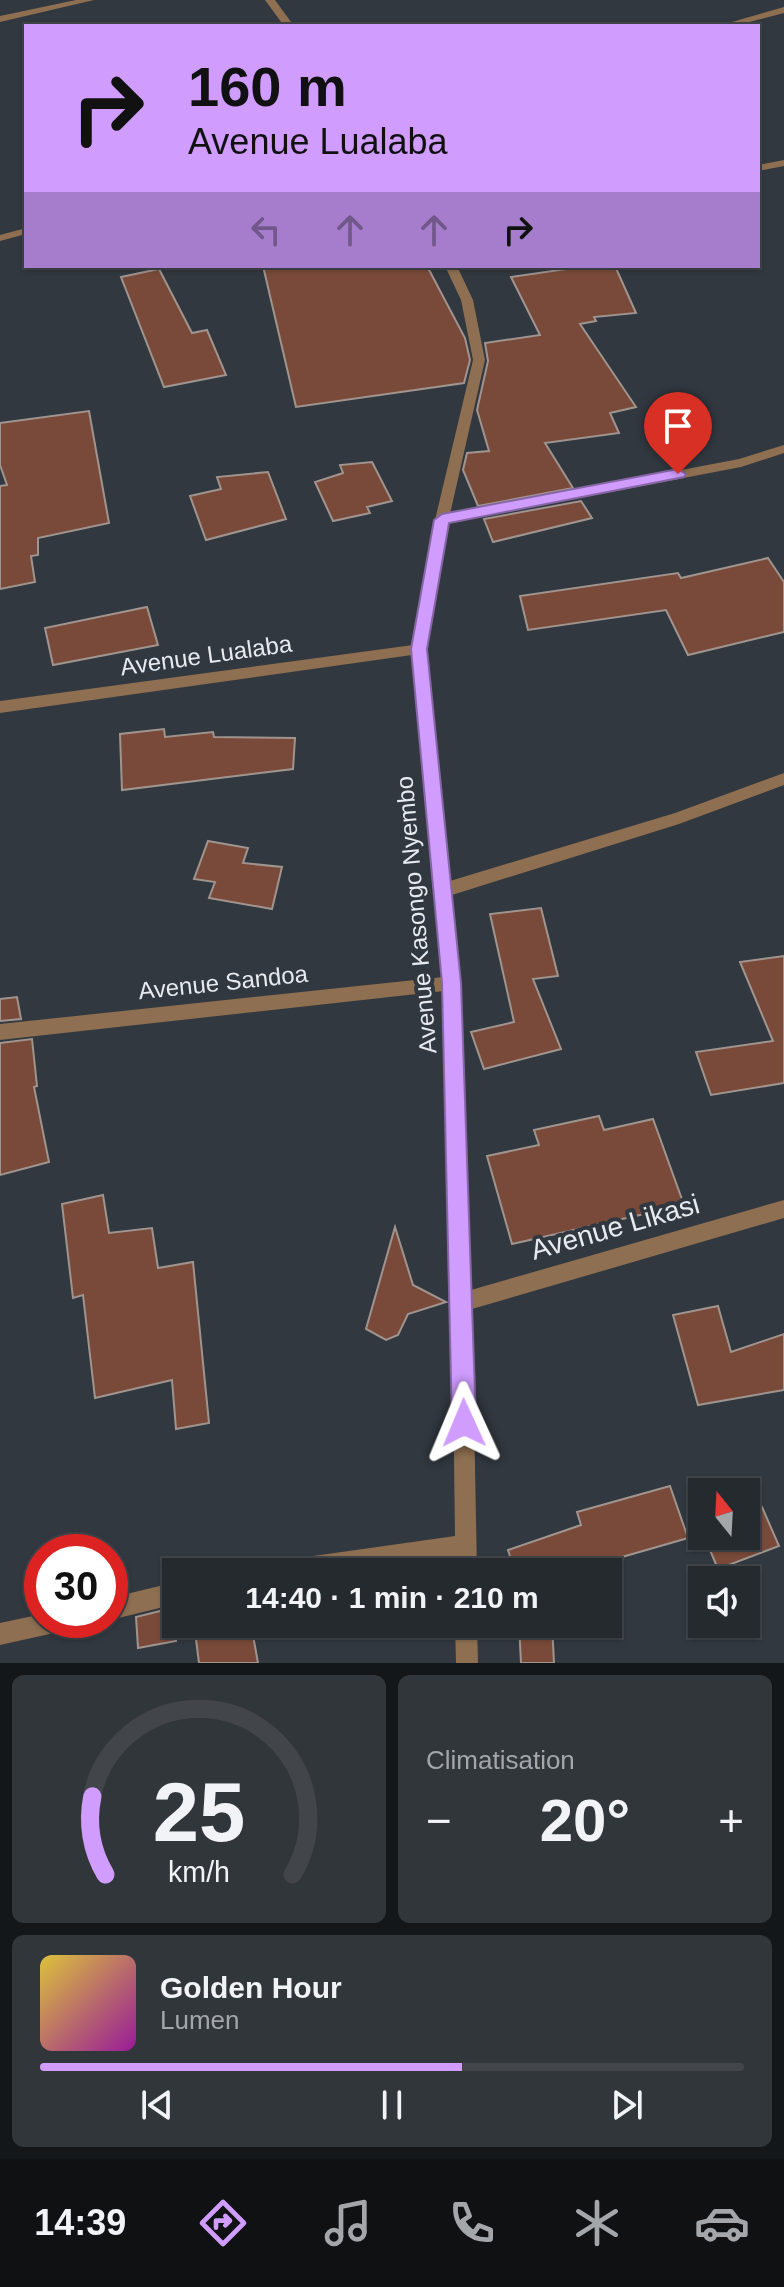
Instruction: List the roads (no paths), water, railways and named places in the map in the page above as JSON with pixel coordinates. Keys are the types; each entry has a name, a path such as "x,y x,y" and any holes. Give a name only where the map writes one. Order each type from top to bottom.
{"street":[{"path":"0,19 89,0"},
{"path":"270,0 288,24"},
{"path":"731,24 784,10"},
{"path":"760,168 784,163"},
{"path":"0,238 24,232"},
{"name":"Avenue Kasongo Nyembo","path":"452,268 467,300 479,360 442,520 419,649 452,983 466,1558"},
{"path":"442,520 741,463 784,449"},
{"name":"Avenue Lualaba","path":"0,707 419,649"},
{"path":"441,891 679,818 784,779"},
{"name":"Avenue Sandoa","path":"0,1032 452,983"},
{"name":"Avenue Likasi","path":"462,1302 784,1209"},
{"path":"375,1558 466,1545"},
{"path":"128,1605 162,1596"},
{"path":"0,1634 24,1629"},
{"path":"466,1638 467,1663"}]}
